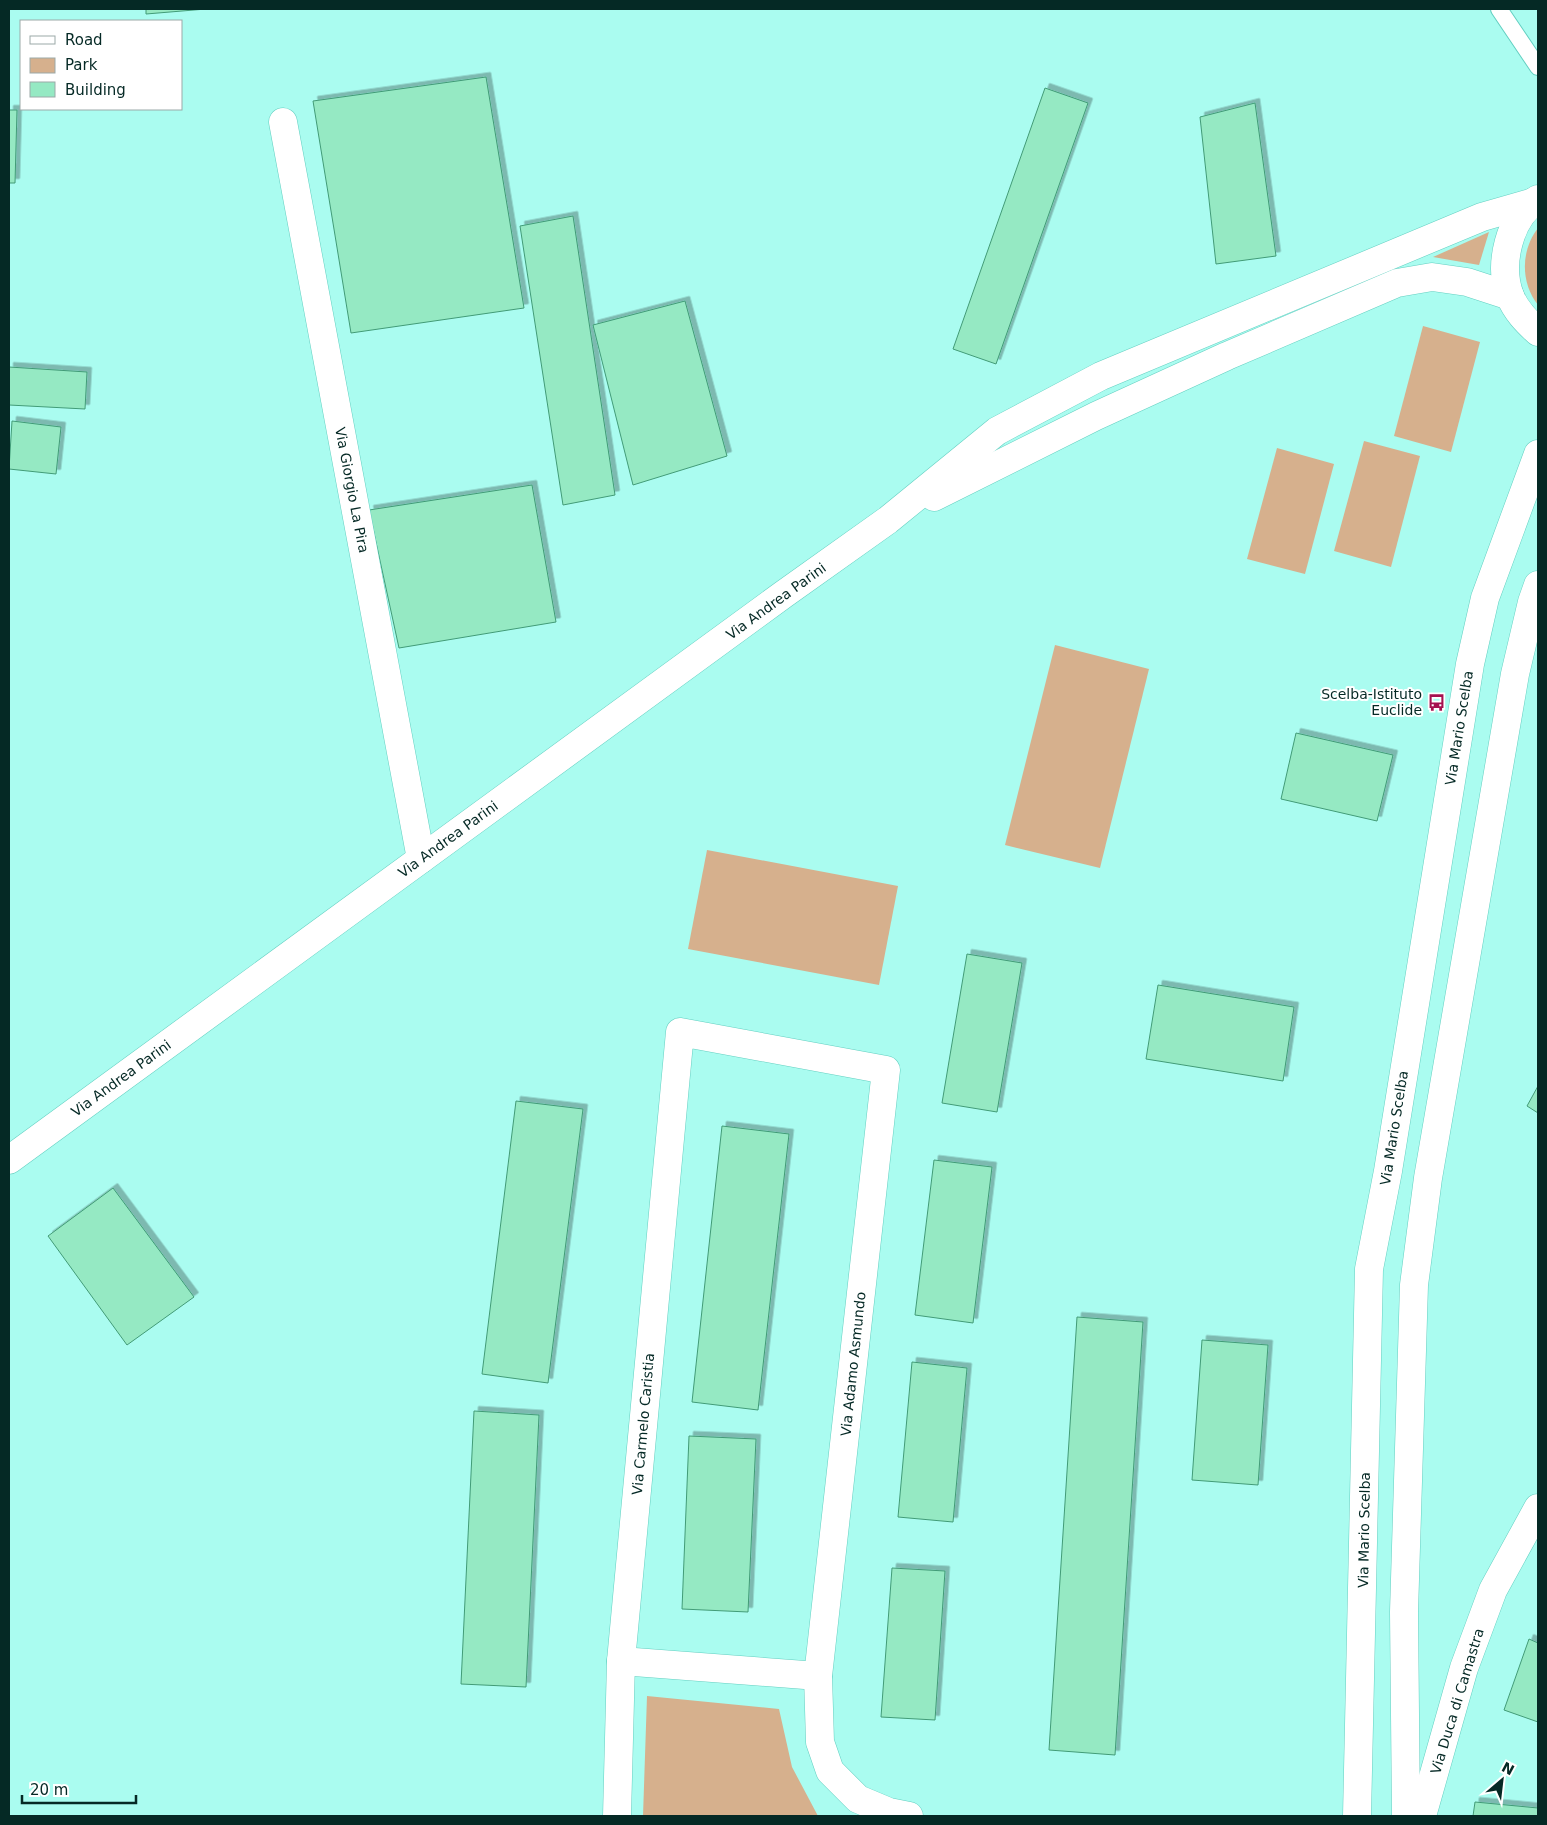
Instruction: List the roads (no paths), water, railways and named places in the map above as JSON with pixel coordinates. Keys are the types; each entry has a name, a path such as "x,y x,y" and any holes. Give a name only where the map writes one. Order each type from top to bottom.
{"main road":[{"name":"Via Giorgio La Pira","path":"283,122 421,859"},
{"path":"1536,201 1517,222 1507,245 1504,271 1538,352"},
{"path":"888,520 997,431 1101,376 1482,216 1536,201"},
{"path":"888,520 1096,416 1227,356 1398,283 1432,277 1467,282 1524,316"},
{"name":"Via Mario Scelba","path":"1357,1816 1369,1269 1388,1171 1470,664 1485,598 1538,454"},
{"name":"Via Andrea Parini","path":"9,1160 888,520"},
{"path":"1406,1816 1404,1612 1414,1285 1428,1178 1515,674 1532,602 1538,586"},
{"name":"Via Carmelo Caristia","path":"617,1816 621,1661 680,1032"},
{"name":"Via Adamo Asmundo","path":"680,1032 886,1070 818,1676 820,1742 830,1771 858,1799 889,1812 909,1816"},
{"name":"Via Duca di Camastra","path":"1422,1816 1464,1668 1493,1590 1538,1508"},
{"path":"621,1661 818,1676"}],"lane":[{"path":"1499,9 1538,66"}],"place":[{"name":"Scelba-Istituto Euclide","path":"1436,702"}]}
